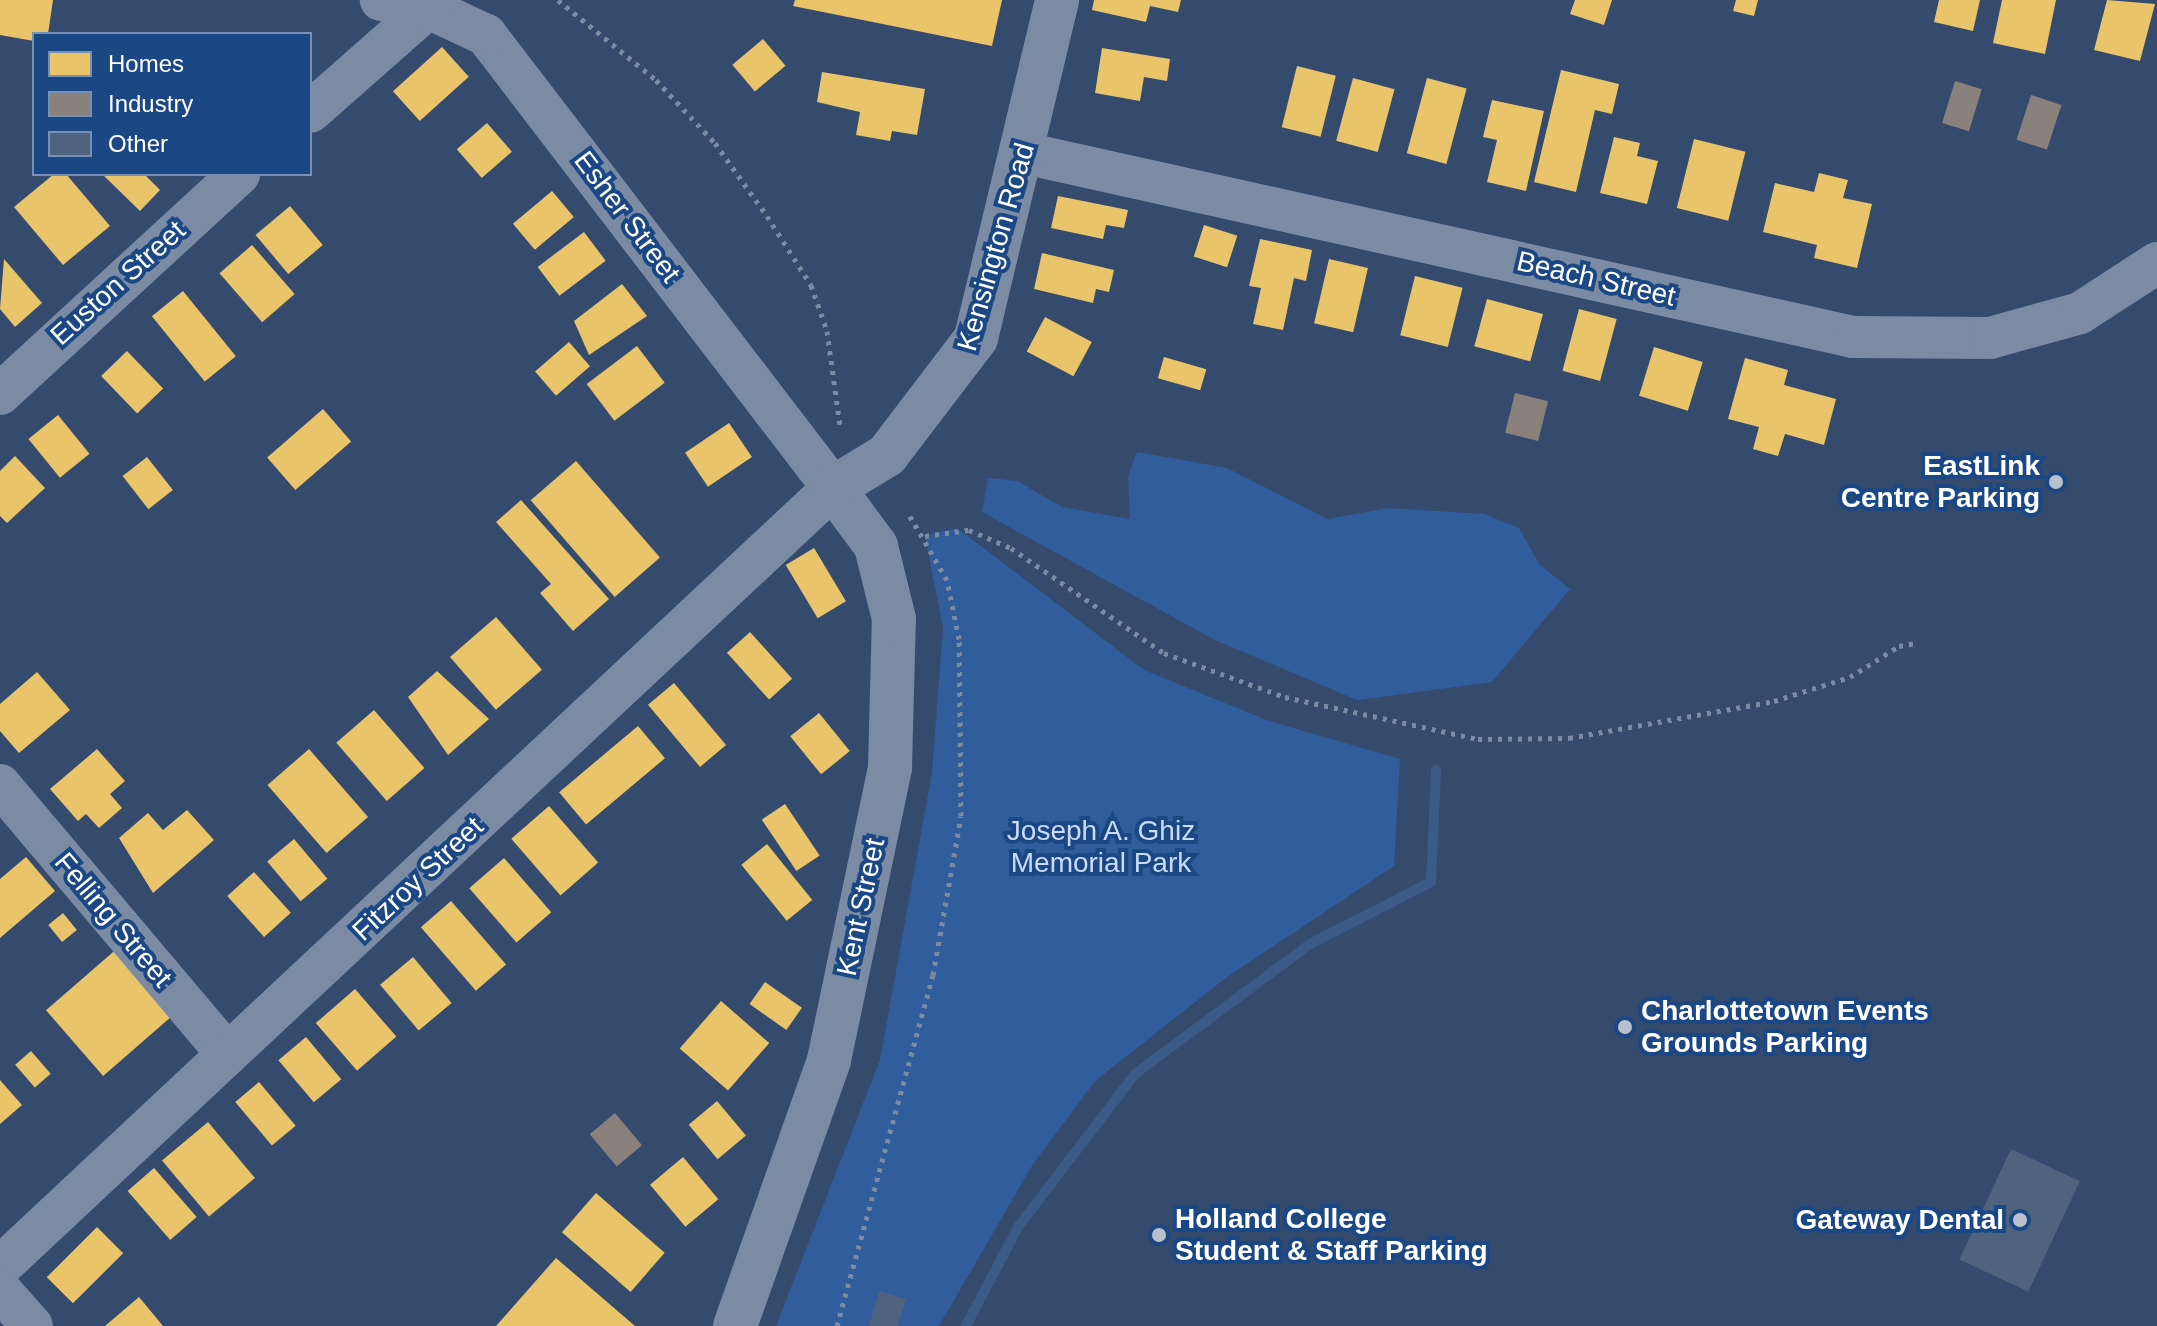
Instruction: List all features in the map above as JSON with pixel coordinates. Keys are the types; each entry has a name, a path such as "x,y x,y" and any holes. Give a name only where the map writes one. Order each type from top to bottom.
{"street":[{"name":"Esher Street","path":"381,0 428,8 486,35 833,488"},
{"name":"Kensington Road","path":"833,488 887,455 964,363 1024,153 1057,0"},
{"path":"312,110 428,8"},
{"name":"Beach Street","path":"1024,153 1853,337 1990,338 2080,313 2157,263"},
{"name":"Euston Street","path":"0,394 237,176"},
{"name":"Fitzroy Street","path":"0,1267 833,488"},
{"name":"Kent Street","path":"735,1326 829,1060 890,767 894,619 876,546 833,488"},
{"name":"Felling Street","path":"0,785 227,1054"},
{"path":"0,1290 32,1326"}],"path":[{"path":"558,0 656,80 715,143 811,285 839,381 840,426"},
{"path":"837,1326 933,975 961,816 964,699 947,580 925,536 908,513"},
{"path":"925,536 969,530 1011,548 1164,653 1285,697 1478,739 1569,738 1657,724 1850,677 1899,646 1916,643"}],"green space":[{"path":"1137,452 1227,468 1328,519 1388,508 1484,514 1519,528 1539,564 1570,589 1492,682 1357,700 1215,640 982,512 988,478 1017,481 1062,507 1130,519 1128,476"},
{"name":"Joseph A. Ghiz Memorial Park","path":"957,528 1144,670 1269,721 1400,759 1394,866 1227,977 1095,1081 1033,1164 939,1326 776,1326 880,1060 932,773 943,628 925,536"}],"building: Homes":[{"path":"0,0 53,0 48,32 32,32 32,41 0,35"},
{"path":"795,0 1002,0 992,46 793,6"},
{"path":"1094,0 1181,0 1178,12 1150,6 1146,22 1092,10"},
{"path":"1575,0 1612,0 1604,25 1570,14"},
{"path":"1736,0 1758,0 1754,16 1733,11"},
{"path":"1939,0 1980,0 1973,31 1934,22"},
{"path":"2002,0 2056,0 2045,54 1993,43"},
{"path":"2107,0 2155,4 2140,61 2094,50"},
{"path":"763,39 785,66 755,92 732,65"},
{"path":"442,47 469,77 420,121 393,91"},
{"path":"1102,48 1170,59 1167,81 1144,77 1140,101 1095,93"},
{"path":"1297,66 1336,76 1321,137 1282,127"},
{"path":"1561,70 1619,84 1612,114 1595,110 1576,192 1534,182"},
{"path":"822,72 925,89 917,135 892,131 890,141 856,135 860,112 817,102"},
{"path":"1353,78 1395,89 1378,152 1336,141"},
{"path":"1427,78 1467,89 1446,164 1407,153"},
{"path":"1492,100 1544,111 1526,191 1487,182 1497,140 1483,137"},
{"path":"487,123 512,152 482,178 457,149"},
{"path":"1614,137 1640,143 1637,156 1658,161 1647,204 1600,193"},
{"path":"1694,139 1745,152 1728,221 1677,208"},
{"path":"1819,173 1848,180 1843,198 1872,204 1857,268 1814,258 1817,245 1763,232 1775,183 1814,192"},
{"path":"52,176 68,176 110,226 63,265 14,207"},
{"path":"104,176 146,176 160,190 140,211"},
{"path":"552,191 574,217 535,250 513,224"},
{"path":"1058,196 1128,210 1124,228 1106,225 1103,239 1051,228"},
{"path":"290,206 323,245 288,274 256,235"},
{"path":"1204,225 1237,236 1227,267 1194,256"},
{"path":"584,232 606,261 559,296 538,267"},
{"path":"1260,239 1312,250 1306,281 1294,278 1283,330 1253,324 1261,288 1249,286"},
{"path":"252,245 295,294 262,322 220,273"},
{"path":"1042,253 1114,270 1109,292 1096,289 1093,303 1034,289"},
{"path":"4,259 42,303 15,327 0,309"},
{"path":"1329,259 1368,268 1353,332 1314,323"},
{"path":"1415,276 1463,288 1448,347 1400,335"},
{"path":"622,284 647,316 589,355 574,321"},
{"path":"183,291 236,356 205,381 152,316"},
{"path":"1487,299 1543,314 1530,361 1474,346"},
{"path":"1579,309 1617,319 1600,381 1562,371"},
{"path":"1045,317 1092,342 1073,376 1027,351"},
{"path":"569,342 590,366 556,396 535,372"},
{"path":"637,346 665,383 614,421 587,384"},
{"path":"1654,347 1703,362 1688,411 1639,396"},
{"path":"127,351 163,388 137,413 101,376"},
{"path":"1164,357 1206,369 1200,390 1158,378"},
{"path":"1745,358 1788,370 1784,385 1836,399 1824,445 1785,434 1778,456 1753,449 1759,427 1728,419"},
{"path":"323,409 351,441 295,490 267,458"},
{"path":"58,415 89,454 60,478 28,439"},
{"path":"729,423 752,457 708,487 685,453"},
{"path":"15,456 45,488 7,523 0,516 0,471"},
{"path":"147,457 173,490 148,509 123,476"},
{"path":"576,461 660,558 615,597 531,500"},
{"path":"521,500 609,599 573,631 540,593 551,584 496,522"},
{"path":"814,548 846,601 818,618 786,565"},
{"path":"496,617 542,670 496,710 450,657"},
{"path":"750,632 792,679 769,700 727,653"},
{"path":"437,671 489,719 448,755 408,697"},
{"path":"37,672 70,710 19,753 0,731 0,704"},
{"path":"674,683 726,745 700,767 648,705"},
{"path":"374,710 425,768 387,801 336,743"},
{"path":"819,713 850,751 821,774 790,736"},
{"path":"638,726 665,758 586,824 559,792"},
{"path":"97,749 125,781 110,794 122,808 99,828 86,814 78,821 50,789"},
{"path":"309,749 368,817 327,853 267,785"},
{"path":"785,804 820,855 796,871 762,820"},
{"path":"549,806 598,863 560,895 511,839"},
{"path":"187,810 214,840 153,893 119,838 148,813 163,830"},
{"path":"294,839 327,879 301,901 267,861"},
{"path":"767,844 812,900 787,921 741,865"},
{"path":"26,857 55,891 0,938 0,879"},
{"path":"504,858 551,912 517,943 469,888"},
{"path":"254,872 291,913 264,937 227,896"},
{"path":"451,901 506,964 476,991 421,927"},
{"path":"63,913 77,930 62,942 48,925"},
{"path":"120,946 177,1012 103,1076 46,1010"},
{"path":"413,957 452,1003 419,1031 380,985"},
{"path":"765,982 802,1008 786,1030 750,1004"},
{"path":"355,989 396,1037 357,1071 316,1023"},
{"path":"721,1001 769,1043 728,1091 680,1049"},
{"path":"306,1037 341,1079 314,1102 278,1060"},
{"path":"31,1051 51,1074 35,1087 15,1065"},
{"path":"0,1080 22,1105 0,1124"},
{"path":"259,1082 296,1126 272,1146 235,1102"},
{"path":"717,1101 746,1135 718,1159 689,1125"},
{"path":"208,1122 255,1178 209,1216 162,1161"},
{"path":"683,1157 718,1199 685,1227 650,1185"},
{"path":"154,1168 197,1217 170,1240 128,1191"},
{"path":"596,1193 665,1253 631,1292 562,1232"},
{"path":"97,1227 123,1253 73,1303 47,1277"},
{"path":"556,1258 635,1326 496,1326"},
{"path":"139,1297 163,1326 105,1326"}],"building: Industry":[{"path":"1955,81 1982,89 1969,131 1942,123"},
{"path":"2031,95 2061,105 2047,150 2016,140"},
{"path":"1515,393 1548,401 1538,441 1505,433"},
{"path":"615,1113 642,1145 617,1166 590,1134"}],"building: Other":[{"name":"Gateway Dental","path":"2011,1149 2080,1181 2028,1292 1959,1260"},
{"path":"879,1291 906,1299 898,1326 869,1326"}],"waterway":[{"path":"966,1326 1018,1227 1135,1074 1310,944 1431,882 1436,770"}],"place":[{"name":"EastLink Centre Parking","path":"2056,482"},
{"name":"Charlottetown Events Grounds Parking","path":"1625,1027"},
{"name":"Gateway Dental","path":"2020,1220"},
{"name":"Holland College Student & Staff Parking","path":"1159,1235"}]}
